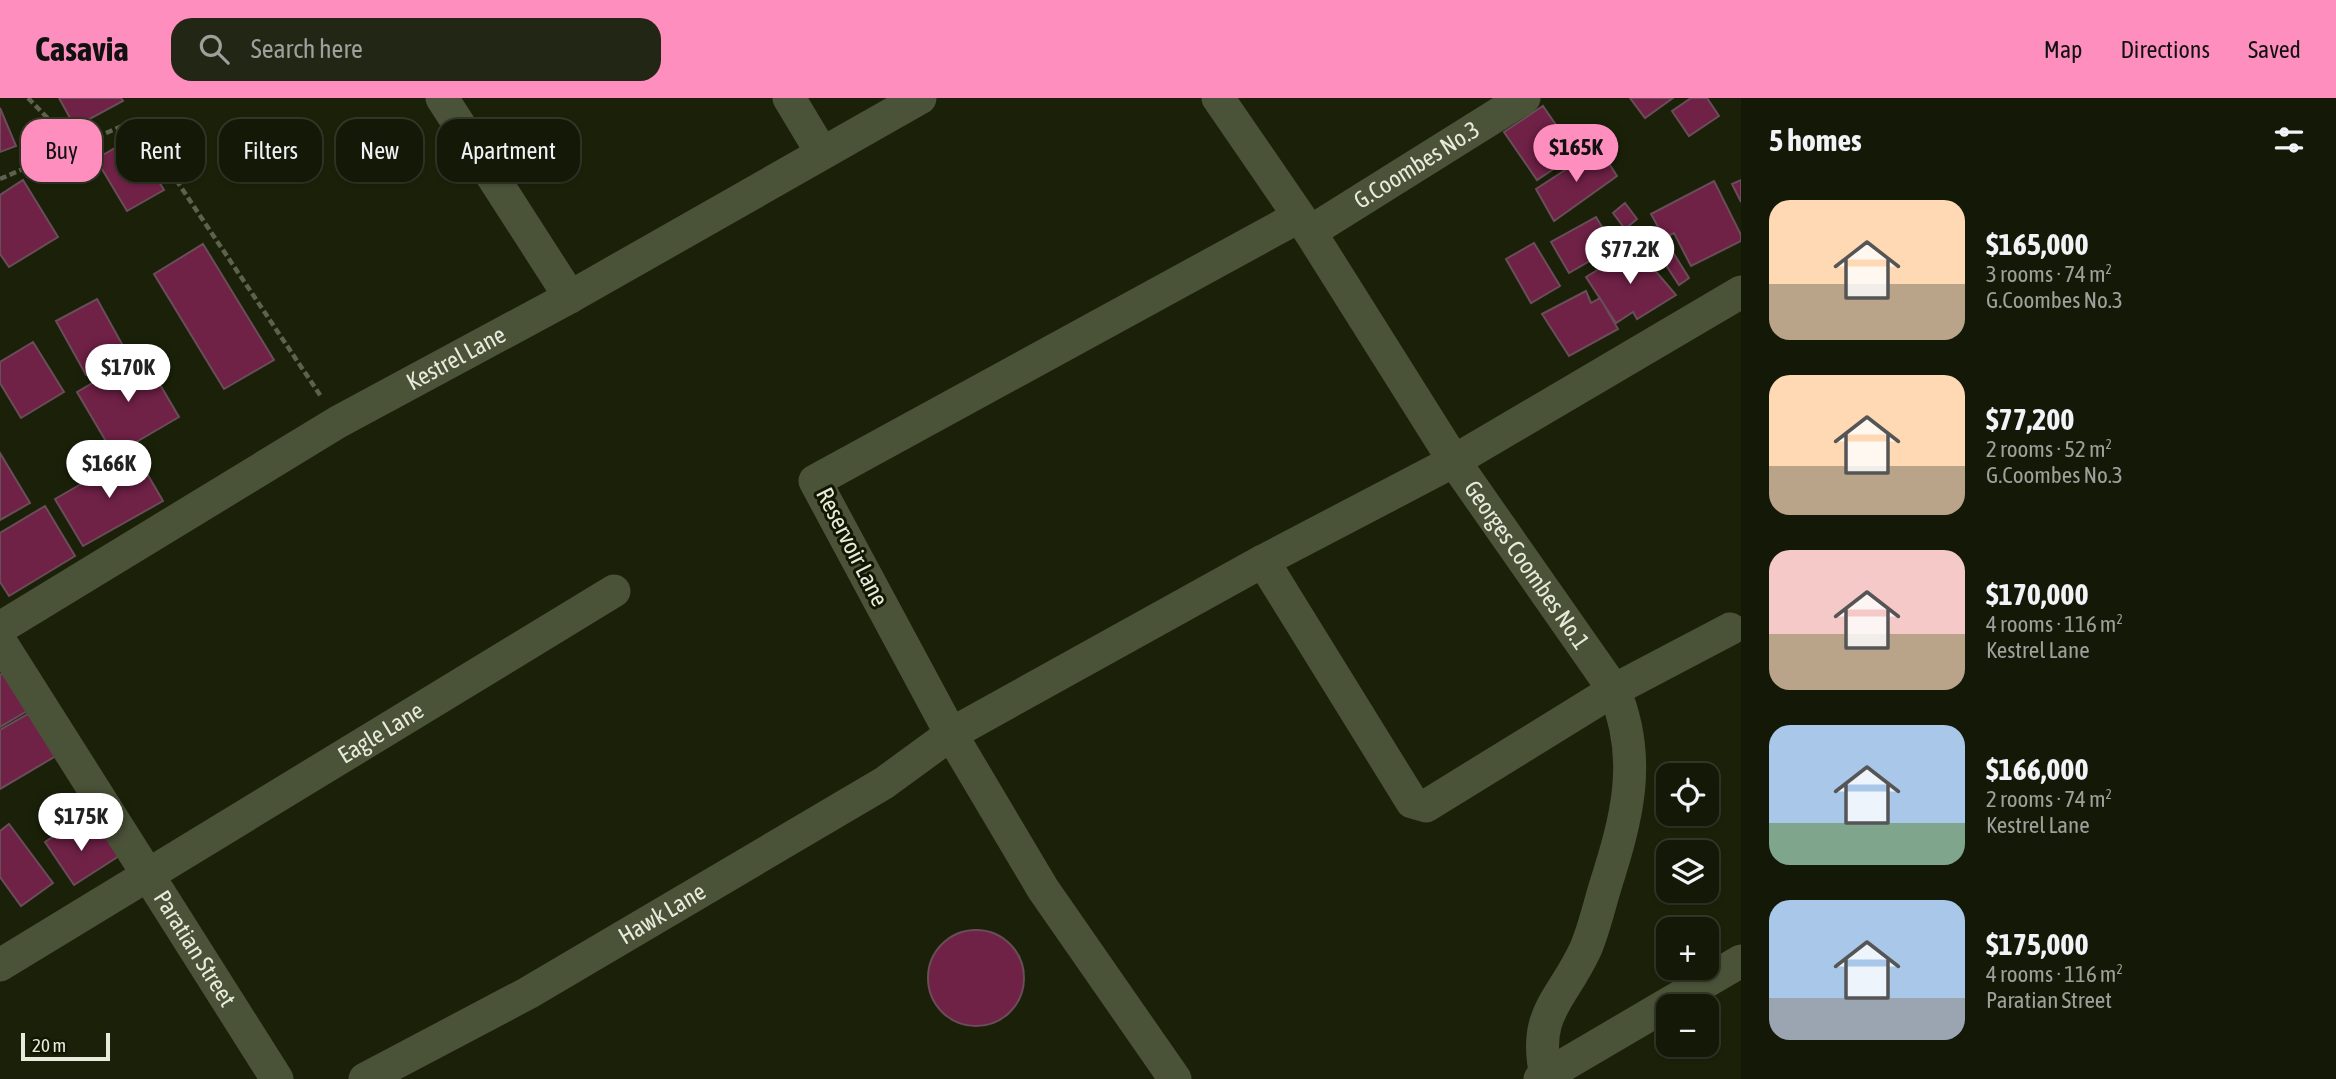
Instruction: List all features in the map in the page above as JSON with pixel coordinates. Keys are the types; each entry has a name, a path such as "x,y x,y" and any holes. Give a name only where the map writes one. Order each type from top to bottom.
{"street":[{"path":"442,98 570,297"},
{"path":"789,98 822,153"},
{"name":"Kestrel Lane","path":"0,628 338,422 570,297 920,98"},
{"name":"Georges Coombes No.1","path":"1218,98 1304,224 1454,461 1614,690 1625,718 1630,750 1628,800 1621,839 1586,948 1542,1028 1539,1048 1543,1077"},
{"name":"G.Coombes No.3","path":"1304,224 1524,98"},
{"name":"Reservoir Lane","path":"1175,1079 1043,889 951,734 815,481 1304,224"},
{"name":"Hawk Lane","path":"365,1079 528,993 884,783 951,734 1263,561 1454,461 1741,292"},
{"path":"1263,561 1412,802 1418,806 1426,806 1614,690 1730,629"},
{"name":"Eagle Lane","path":"0,965 614,592"},
{"name":"Paratian Street","path":"0,640 277,1079"},
{"path":"1543,1077 1741,961"}],"path":[{"path":"28,98 49,119"},
{"path":"102,134 136,120 338,422"},
{"path":"0,179 21,170"}],"building":[{"path":"59,98 121,98 123,101 90,119 71,119"},
{"path":"1630,98 1673,98 1645,118"},
{"path":"1691,98 1707,98 1719,116 1689,136 1672,111"},
{"path":"1543,106 1576,154 1537,180 1504,132"},
{"path":"0,108 16,146 0,152"},
{"path":"116,147 116,182 159,182 164,190 127,211 102,169 102,156"},
{"path":"1599,148 1617,176 1554,221 1536,189"},
{"path":"1741,180 1741,202 1732,184"},
{"path":"21,181 24,182 58,237 9,267 0,254 0,195"},
{"path":"1714,181 1741,235 1741,241 1691,266 1674,233 1664,238 1651,214"},
{"path":"1625,203 1637,219 1625,229 1613,213"},
{"path":"1596,217 1614,247 1569,273 1551,242"},
{"path":"1534,243 1560,286 1531,303 1506,259"},
{"path":"203,244 274,360 224,389 154,274"},
{"path":"1669,246 1689,278 1679,285 1658,253"},
{"path":"1635,247 1676,295 1637,319 1633,312 1616,323 1586,277"},
{"path":"1586,291 1591,303 1600,298 1618,329 1569,356 1542,314"},
{"path":"97,299 127,353 86,375 56,321"},
{"path":"33,342 64,392 21,418 0,383 0,362"},
{"path":"142,354 179,417 114,455 77,392"},
{"path":"0,453 30,503 0,520"},
{"path":"135,453 163,501 83,546 55,499"},
{"path":"45,506 75,556 9,596 0,582 0,533"},
{"path":"11,668 34,707 0,727 0,675"},
{"path":"40,707 66,750 0,789 0,730"},
{"path":"9,824 53,883 21,906 0,877 0,831"},
{"path":"71,825 82,841 100,829 119,856 74,885 45,842"},
{"path":"967,930 985,930 1003,938 1016,951 1024,969 1021,997 1003,1018 985,1026 967,1026 949,1018 936,1005 928,987 928,969 936,951 949,938"}]}
